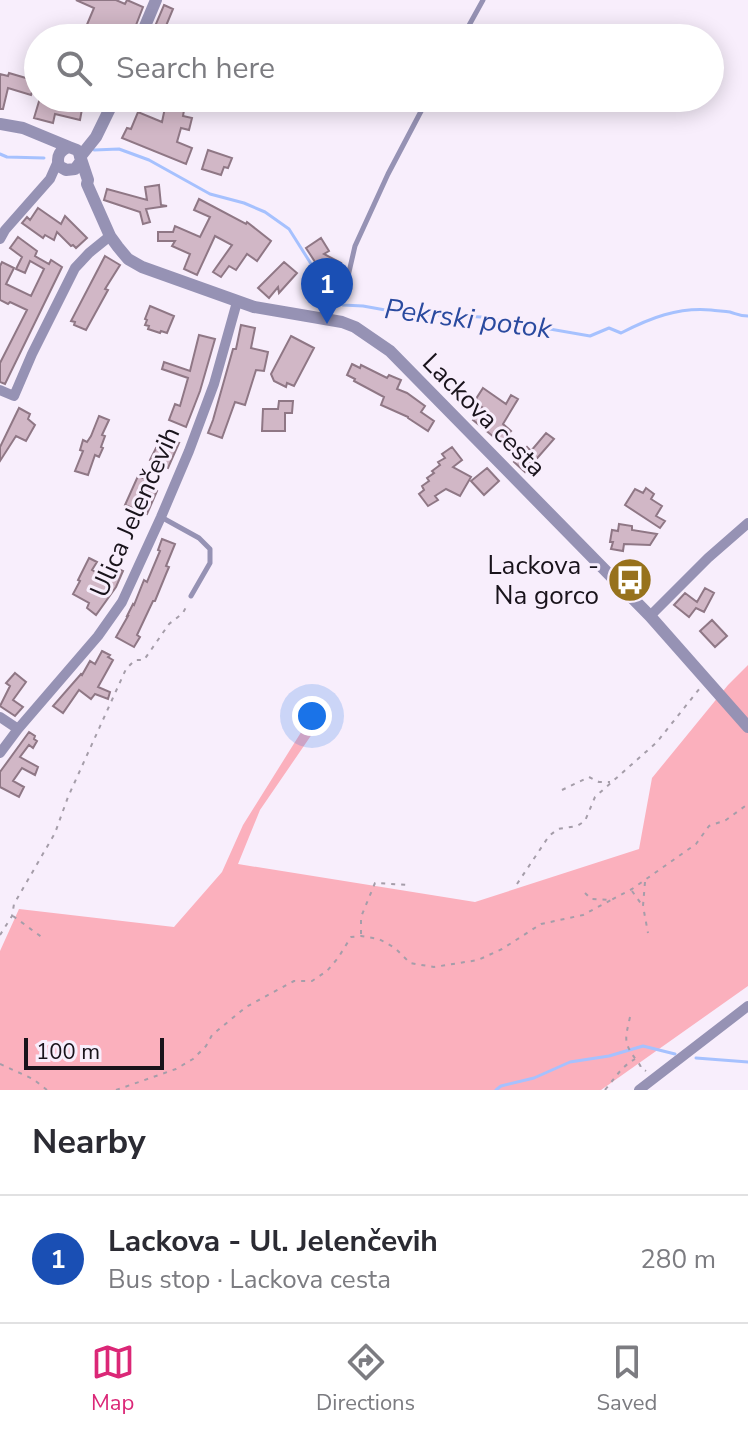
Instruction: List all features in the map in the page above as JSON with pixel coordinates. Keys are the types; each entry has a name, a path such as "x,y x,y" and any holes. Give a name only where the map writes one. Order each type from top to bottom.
{"street":[{"path":"146,24 156,0"},
{"path":"0,239 50,179 96,137 108,112"},
{"path":"4,125 32,131 69,159"},
{"name":"Lackova cesta","path":"69,159 87,184 110,236 128,259 237,302 276,312 329,319 355,327 390,351 650,616 748,727"},
{"path":"0,390 14,396 75,268 110,236"},
{"name":"Ulica Jelenčevih","path":"0,753 98,636 122,602 161,517 214,384 237,302"},
{"path":"650,616 748,523"},
{"path":"0,717 18,729"},
{"path":"643,1089 748,1006"}],"lane":[{"path":"470,24 483,0"},
{"path":"329,319 334,302 346,285 355,246 421,112"},
{"path":"161,517 199,538 210,549 210,563 191,596"}],"path":[{"path":"0,935 55,833 126,669 135,660 144,660 169,624 183,613 191,596"},
{"path":"517,884 549,836 558,829 577,826 585,821 595,797 657,742 706,681"},
{"path":"562,790 589,777 599,782 611,782"},
{"path":"116,1090 176,1069 193,1059 212,1035 246,1007 294,981 312,981 327,971 351,937 379,939 395,948 410,963 434,967 478,960 541,924 583,915 632,889 696,844 709,826 726,820 748,804"},
{"path":"645,881 643,906 648,933"},
{"path":"361,936 361,917 375,883 410,885"},
{"path":"632,889 643,906"},
{"path":"585,893 591,899 611,900"},
{"path":"12,916 43,938"},
{"path":"630,1017 626,1037 630,1055 652,1075"},
{"path":"605,1090 618,1071 636,1059"},
{"path":"0,1064 33,1079 47,1090"}],"shaded area":[{"path":"748,665 748,986 601,1090 0,1090 0,951 19,909 174,927 222,872 243,825 310,718 321,721 260,810 238,864 475,902 639,849 652,778"}],"building":[{"path":"76,0 116,0 125,4 127,0 143,7 136,24 87,24 94,8"},
{"path":"164,5 173,9 167,24 156,24"},
{"path":"9,73 24,77 24,93 8,88 3,109 0,109 0,74 8,76"},
{"path":"36,112 81,112 80,120 55,114 53,123 34,118"},
{"path":"138,112 162,122 164,112 184,112 183,116 192,118 189,130 181,128 177,142 192,148 186,164 122,138 127,128 131,129"},
{"path":"208,150 232,158 221,175 202,169"},
{"path":"159,185 161,205 167,206 146,209 150,222 143,224 140,212 104,200 107,189 147,200 145,187"},
{"path":"199,199 247,222 271,241 257,261 247,254 236,270 229,266 221,277 213,272 232,245 215,236 197,275 184,269 190,254 172,246 175,241 158,241 158,232 173,232 175,226 200,237 210,217 194,210"},
{"path":"38,208 61,224 65,216 87,238 76,248 57,232 54,240 45,235 43,238 22,223 27,217 30,220"},
{"path":"18,237 37,251 35,256 62,267 5,384 0,382 0,363 27,310 0,300 0,266 2,262 14,268 6,284 31,296 44,269 30,261 25,273 16,269 22,257 10,248"},
{"path":"321,238 329,251 324,254 341,263 318,301 310,296 322,274 317,271 319,268 306,248"},
{"path":"105,256 120,265 86,330 71,321"},
{"path":"284,262 297,273 279,293 278,287 269,298 258,288"},
{"path":"150,306 174,316 167,333 148,329 149,326 145,325"},
{"path":"241,325 255,328 251,348 268,352 264,371 256,370 245,405 235,402 222,438 208,433"},
{"path":"199,335 215,339 186,427 169,420 175,404 180,406 188,378 162,369 164,362 190,371"},
{"path":"291,336 314,348 294,386 287,383 286,387 274,381 271,374"},
{"path":"352,364 360,368 361,365 387,378 389,375 401,380 397,389 425,406 421,412 434,421 428,431 408,417 381,405 384,397 347,375"},
{"path":"483,388 506,404 511,395 518,399 503,424 511,431 500,442 473,420 482,407 474,402"},
{"path":"279,401 293,401 292,413 285,413 285,431 262,431 263,409 278,409"},
{"path":"19,408 30,414 28,419 35,425 26,441 16,436 0,461 0,447"},
{"path":"99,416 109,420 102,435 105,436 103,448 99,457 95,455 88,475 75,471 83,451 80,450 83,440 87,442 91,436"},
{"path":"546,433 554,439 525,472 514,462 527,447 531,451"},
{"path":"164,442 179,443 168,468 150,460 156,448 160,450"},
{"path":"452,447 462,460 453,467 471,477 460,496 446,489 435,496 438,500 428,506 419,494 424,490 422,486 440,465 438,462 445,458 442,454"},
{"path":"487,468 499,481 484,495 471,481"},
{"path":"138,476 156,483 153,489 157,491 147,514 125,505"},
{"path":"646,488 654,494 651,499 662,506 656,516 665,521 660,528 625,505 635,489 643,493"},
{"path":"619,524 632,526 632,530 657,534 650,545 624,544 623,551 611,549 612,530 618,531"},
{"path":"162,539 175,544 166,566 169,567 134,647 116,637 144,580 147,582"},
{"path":"89,558 97,562 92,570 106,578 112,566 123,571 116,587 96,615 87,608 89,603 73,594"},
{"path":"705,588 714,593 704,612 696,608 689,617 674,605 685,593 697,602"},
{"path":"712,620 727,636 715,647 700,631"},
{"path":"102,651 113,660 98,687 110,692 108,699 95,694 91,699 79,690 63,713 53,706 82,675 90,661 95,664"},
{"path":"15,673 26,682 13,700 23,707 15,716 0,706 10,686 6,683"},
{"path":"29,732 37,741 33,748 29,745 20,757 38,767 35,775 22,768 13,781 24,787 19,797 0,787 0,772"}],"waterway":[{"name":"Pekrski potok","path":"94,150 119,149 149,160 210,194 265,212 289,229 320,278 343,305 402,313 481,317 590,336 609,328 621,333 654,318 687,310 748,316"},
{"path":"0,154 44,158"},
{"path":"496,1090 570,1062 609,1056 643,1046 675,1054"},
{"path":"696,1058 748,1062"}],"place":[{"name":"Lackova - Ul. Jelenčevih","path":"327,324"},
{"name":"Lackova - Na gorco","path":"630,580"}]}
